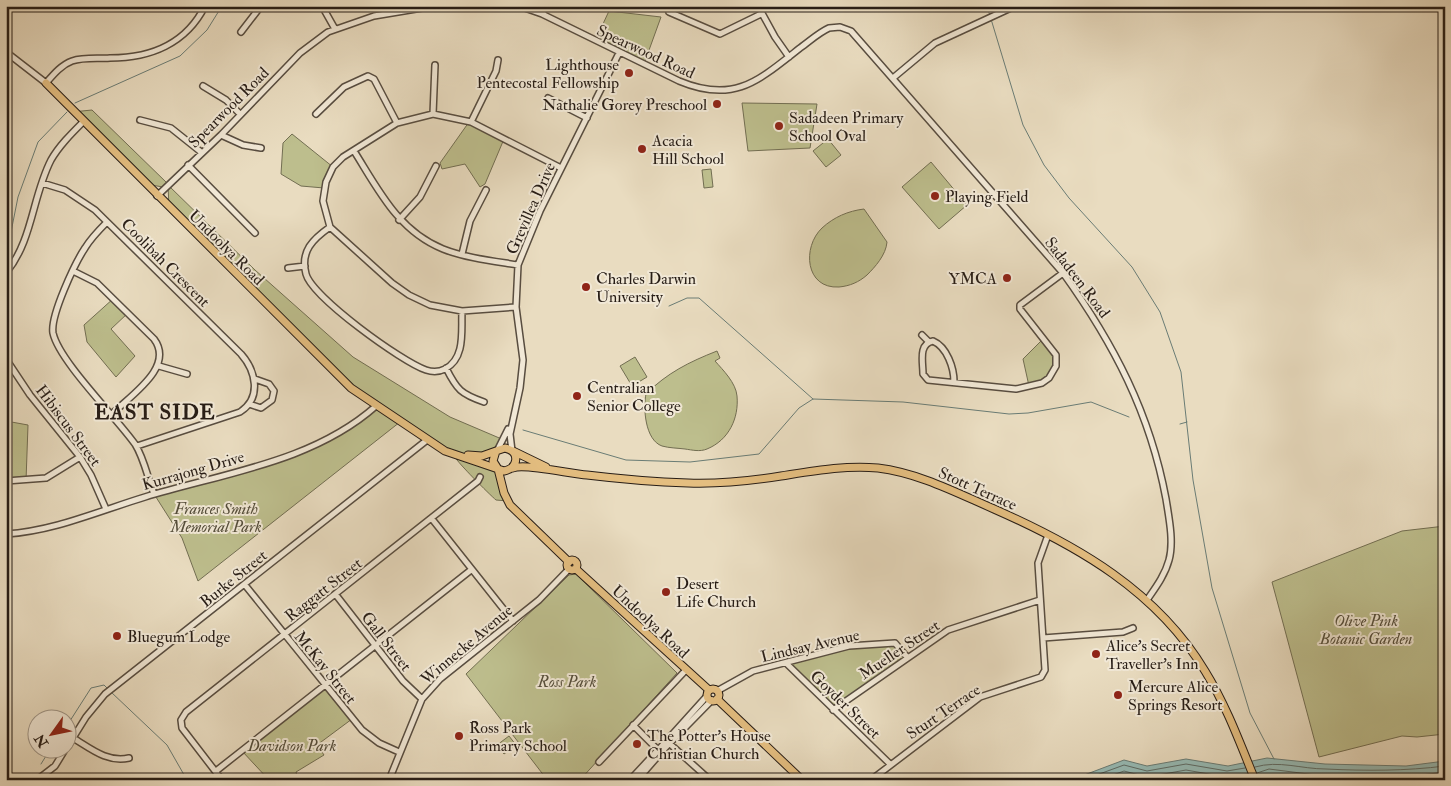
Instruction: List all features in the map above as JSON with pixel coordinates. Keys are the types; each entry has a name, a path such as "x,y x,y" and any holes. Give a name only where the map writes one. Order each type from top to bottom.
{"main road":[{"name":"Undoolya Road","path":"46,84 341,380 427,440 456,456 504,471 512,468"},
{"name":"Undoolya Road","path":"439,447 473,456 489,455 505,448 513,451 516,460 507,486 512,503 518,512"},
{"name":"Undoolya Road","path":"496,451 493,461 498,469 506,497 518,512 571,567 713,695 802,780"},
{"name":"Stott Terrace","path":"513,451 529,460 565,472"},
{"name":"Stott Terrace","path":"512,468 524,466 652,481 707,483 748,481 827,469 878,468 913,476 946,488 1048,535 1113,572 1147,600 1175,629 1204,670 1241,745 1255,780"}],"street":[{"path":"46,84 70,62 89,58 140,57 160,50 188,30 205,6"},
{"path":"241,32 261,6"},
{"path":"322,6 334,29"},
{"name":"Spearwood Road","path":"157,196 221,135 300,53 334,29 374,16 434,6"},
{"name":"Spearwood Road","path":"519,6 542,14 619,53 699,90 710,91 730,90 752,83 762,78 823,30 840,26"},
{"path":"542,14 546,6"},
{"path":"758,6 761,14 789,57"},
{"path":"893,78 935,43 1015,6"},
{"path":"670,12 720,34 761,14"},
{"name":"Sadadeen Road","path":"840,26 851,31 857,37 1063,273 1093,315 1123,368 1139,404 1157,457 1169,520 1170,557 1164,575 1147,600"},
{"name":"Undoolya Road","path":"6,52 46,84"},
{"name":"Grevillea Drive","path":"513,451 510,438 520,388 523,360 516,307 518,266 531,231 619,53"},
{"path":"472,122 496,71 498,60"},
{"path":"433,114 435,65"},
{"path":"316,114 351,82 368,76 374,79 397,124"},
{"path":"203,86 226,100 240,114"},
{"path":"548,98 587,118"},
{"path":"516,307 462,310 430,305 409,295 392,283 330,227 323,201 326,182 336,164 354,151 397,124 433,114 472,122 561,168"},
{"path":"140,120 171,128 201,152"},
{"path":"6,274 25,243 42,183 55,154 83,122"},
{"path":"221,135 243,145 261,148"},
{"path":"354,151 399,220 430,243 462,254 518,266"},
{"path":"188,165 255,233"},
{"path":"399,220 420,197 436,166"},
{"name":"Coolibah Crescent","path":"42,183 77,196 107,222 241,354 250,366 255,379 269,384 274,395 266,406 256,407 249,404 233,416 137,446"},
{"path":"462,254 470,222 486,190"},
{"path":"107,222 89,241 73,271 56,314 54,333 60,348 72,366 137,446 154,494"},
{"path":"330,227 308,246 305,266 310,282 368,334 420,368 433,372 446,368 454,361 459,353 462,310"},
{"path":"288,268 305,266"},
{"path":"73,271 97,283 154,339 161,354 159,366 112,414"},
{"path":"954,382 954,370 939,344 934,341 929,342 922,349 923,374 928,380 1016,389 1042,383 1050,378 1056,366 1056,355 1020,309 1020,305 1063,273"},
{"path":"922,335 929,342"},
{"name":"Hibiscus Street","path":"6,359 30,395 92,475 106,509"},
{"path":"159,366 187,374"},
{"path":"446,368 454,385 464,395 484,402"},
{"path":"249,404 253,396 255,379"},
{"name":"Kurrajong Drive","path":"6,534 47,529 154,494 306,450 354,425 376,406"},
{"name":"Grevillea Drive","path":"496,451 514,414"},
{"name":"Burke Street","path":"78,730 86,717 115,685 427,440"},
{"path":"6,481 46,478 80,458"},
{"name":"Raggatt Street","path":"216,771 182,728 181,720 186,712 432,519 478,481 480,477"},
{"path":"432,519 513,621"},
{"name":"Sturt Terrace","path":"870,780 980,697 1041,677 1045,670 1039,555 1048,535"},
{"name":"Winnecke Avenue","path":"389,780 422,699 440,680 540,600 571,567"},
{"path":"222,780 216,771 471,570"},
{"name":"McKay Street","path":"245,584 324,685 362,730 379,743 399,752"},
{"name":"Gall Street","path":"336,595 403,681 422,699"},
{"name":"Mueller Street","path":"833,710 948,630 1040,600"},
{"path":"1043,638 1116,633 1133,628"},
{"name":"Lindsay Avenue","path":"630,780 713,695 753,671 849,646 884,642 895,643 907,657"},
{"name":"Goyder Street","path":"786,663 890,764"},
{"path":"599,762 686,671"},
{"name":"Lindsay Avenue","path":"637,780 659,750 670,744 713,695"},
{"path":"633,725 659,750"},
{"path":"78,741 108,758 121,760 129,758"},
{"path":"670,744 710,780"},
{"name":"Burke Street","path":"37,780 55,766 60,758"}],"green space":[{"path":"609,11 661,17 644,64 595,41"},
{"name":"Sadadeen Primary School Oval","path":"742,103 817,104 810,148 748,151"},
{"path":"92,110 167,183 163,187 151,185 72,112"},
{"path":"469,122 504,139 485,184 480,187 465,164 442,169 440,163"},
{"path":"292,134 333,167 324,188 301,186 281,174 283,143"},
{"path":"828,139 841,155 826,167 813,151"},
{"name":"Playing Field","path":"931,162 967,205 939,229 902,187"},
{"path":"711,169 713,187 704,188 702,170"},
{"name":"Frances Smith Memorial Park","path":"168,185 255,270 353,357 450,417 504,440 499,449 479,457 453,453 400,422 198,581 182,538 154,494 263,463 323,443 376,406 361,396 169,208"},
{"path":"864,209 887,242 882,256 877,264 861,280 847,286 828,286 819,281 813,274 810,265 811,246 816,236 827,224 847,213"},
{"path":"114,298 128,313 111,329 135,356 116,377 87,342 84,325"},
{"path":"1044,338 1057,361 1049,378 1029,386 1023,359"},
{"path":"717,351 720,358 715,361 732,382 737,396 734,420 727,434 715,445 702,450 667,447 656,443 646,423 646,394 679,369"},
{"path":"635,357 647,377 632,386 620,366"},
{"path":"6,421 28,425 26,481 8,481"},
{"path":"455,457 496,467 508,501 496,500"},
{"name":"Olive Pink Botanic Garden","path":"1445,526 1445,734 1417,737 1402,736 1319,757 1272,582 1402,531"},
{"name":"Ross Park","path":"576,574 677,673 580,780 543,780 545,777 466,674 569,575"},
{"path":"895,643 907,657 833,710 786,663 849,646"},
{"name":"Davidson Park","path":"324,685 352,719 317,745 324,755 296,772 298,780 269,780 242,751"},
{"path":"509,736 516,745 504,754 497,745"}],"water":[{"path":"1267,758 1325,764 1406,766 1445,761 1445,780 1071,780 1124,760 1147,766 1186,759 1228,766"}],"waterway":[{"path":"75,103 180,56 207,30 222,6"},
{"path":"986,6 990,15"},
{"path":"991,19 1023,125 1044,165 1069,198 1132,267 1160,312 1181,372 1193,480 1212,588 1250,713 1274,759"},
{"path":"6,245 11,232 18,197 38,142 67,112"},
{"path":"669,306 687,298 699,298 813,399"},
{"path":"523,430 626,460 690,462 759,454 799,408 813,399 903,402 1009,414 1028,413 1091,402 1129,417"},
{"path":"1180,424 1187,422"},
{"path":"78,708 91,688 104,685 108,689"},
{"path":"111,692 167,745 187,780"},
{"path":"41,764 45,758"}],"place":[{"name":"Lighthouse Pentecostal Fellowship","path":"629,73"},
{"name":"Nathalie Gorey Preschool","path":"717,104"},
{"name":"Sadadeen Primary School Oval","path":"779,126"},
{"name":"Acacia Hill School","path":"642,149"},
{"name":"Playing Field","path":"935,196"},
{"name":"YMCA","path":"1007,278"},
{"name":"Charles Darwin University","path":"586,287"},
{"name":"Centralian Senior College","path":"577,396"},
{"name":"Desert Life Church","path":"666,592"},
{"name":"Bluegum Lodge","path":"117,636"},
{"name":"Alice's Secret Traveller's Inn","path":"1096,654"},
{"name":"Mercure Alice Springs Resort","path":"1118,695"},
{"name":"Ross Park Primary School","path":"459,736"},
{"name":"The Potter's House Christian Church","path":"637,744"}],"district":[{"name":"EAST SIDE","path":"155,412"}]}
